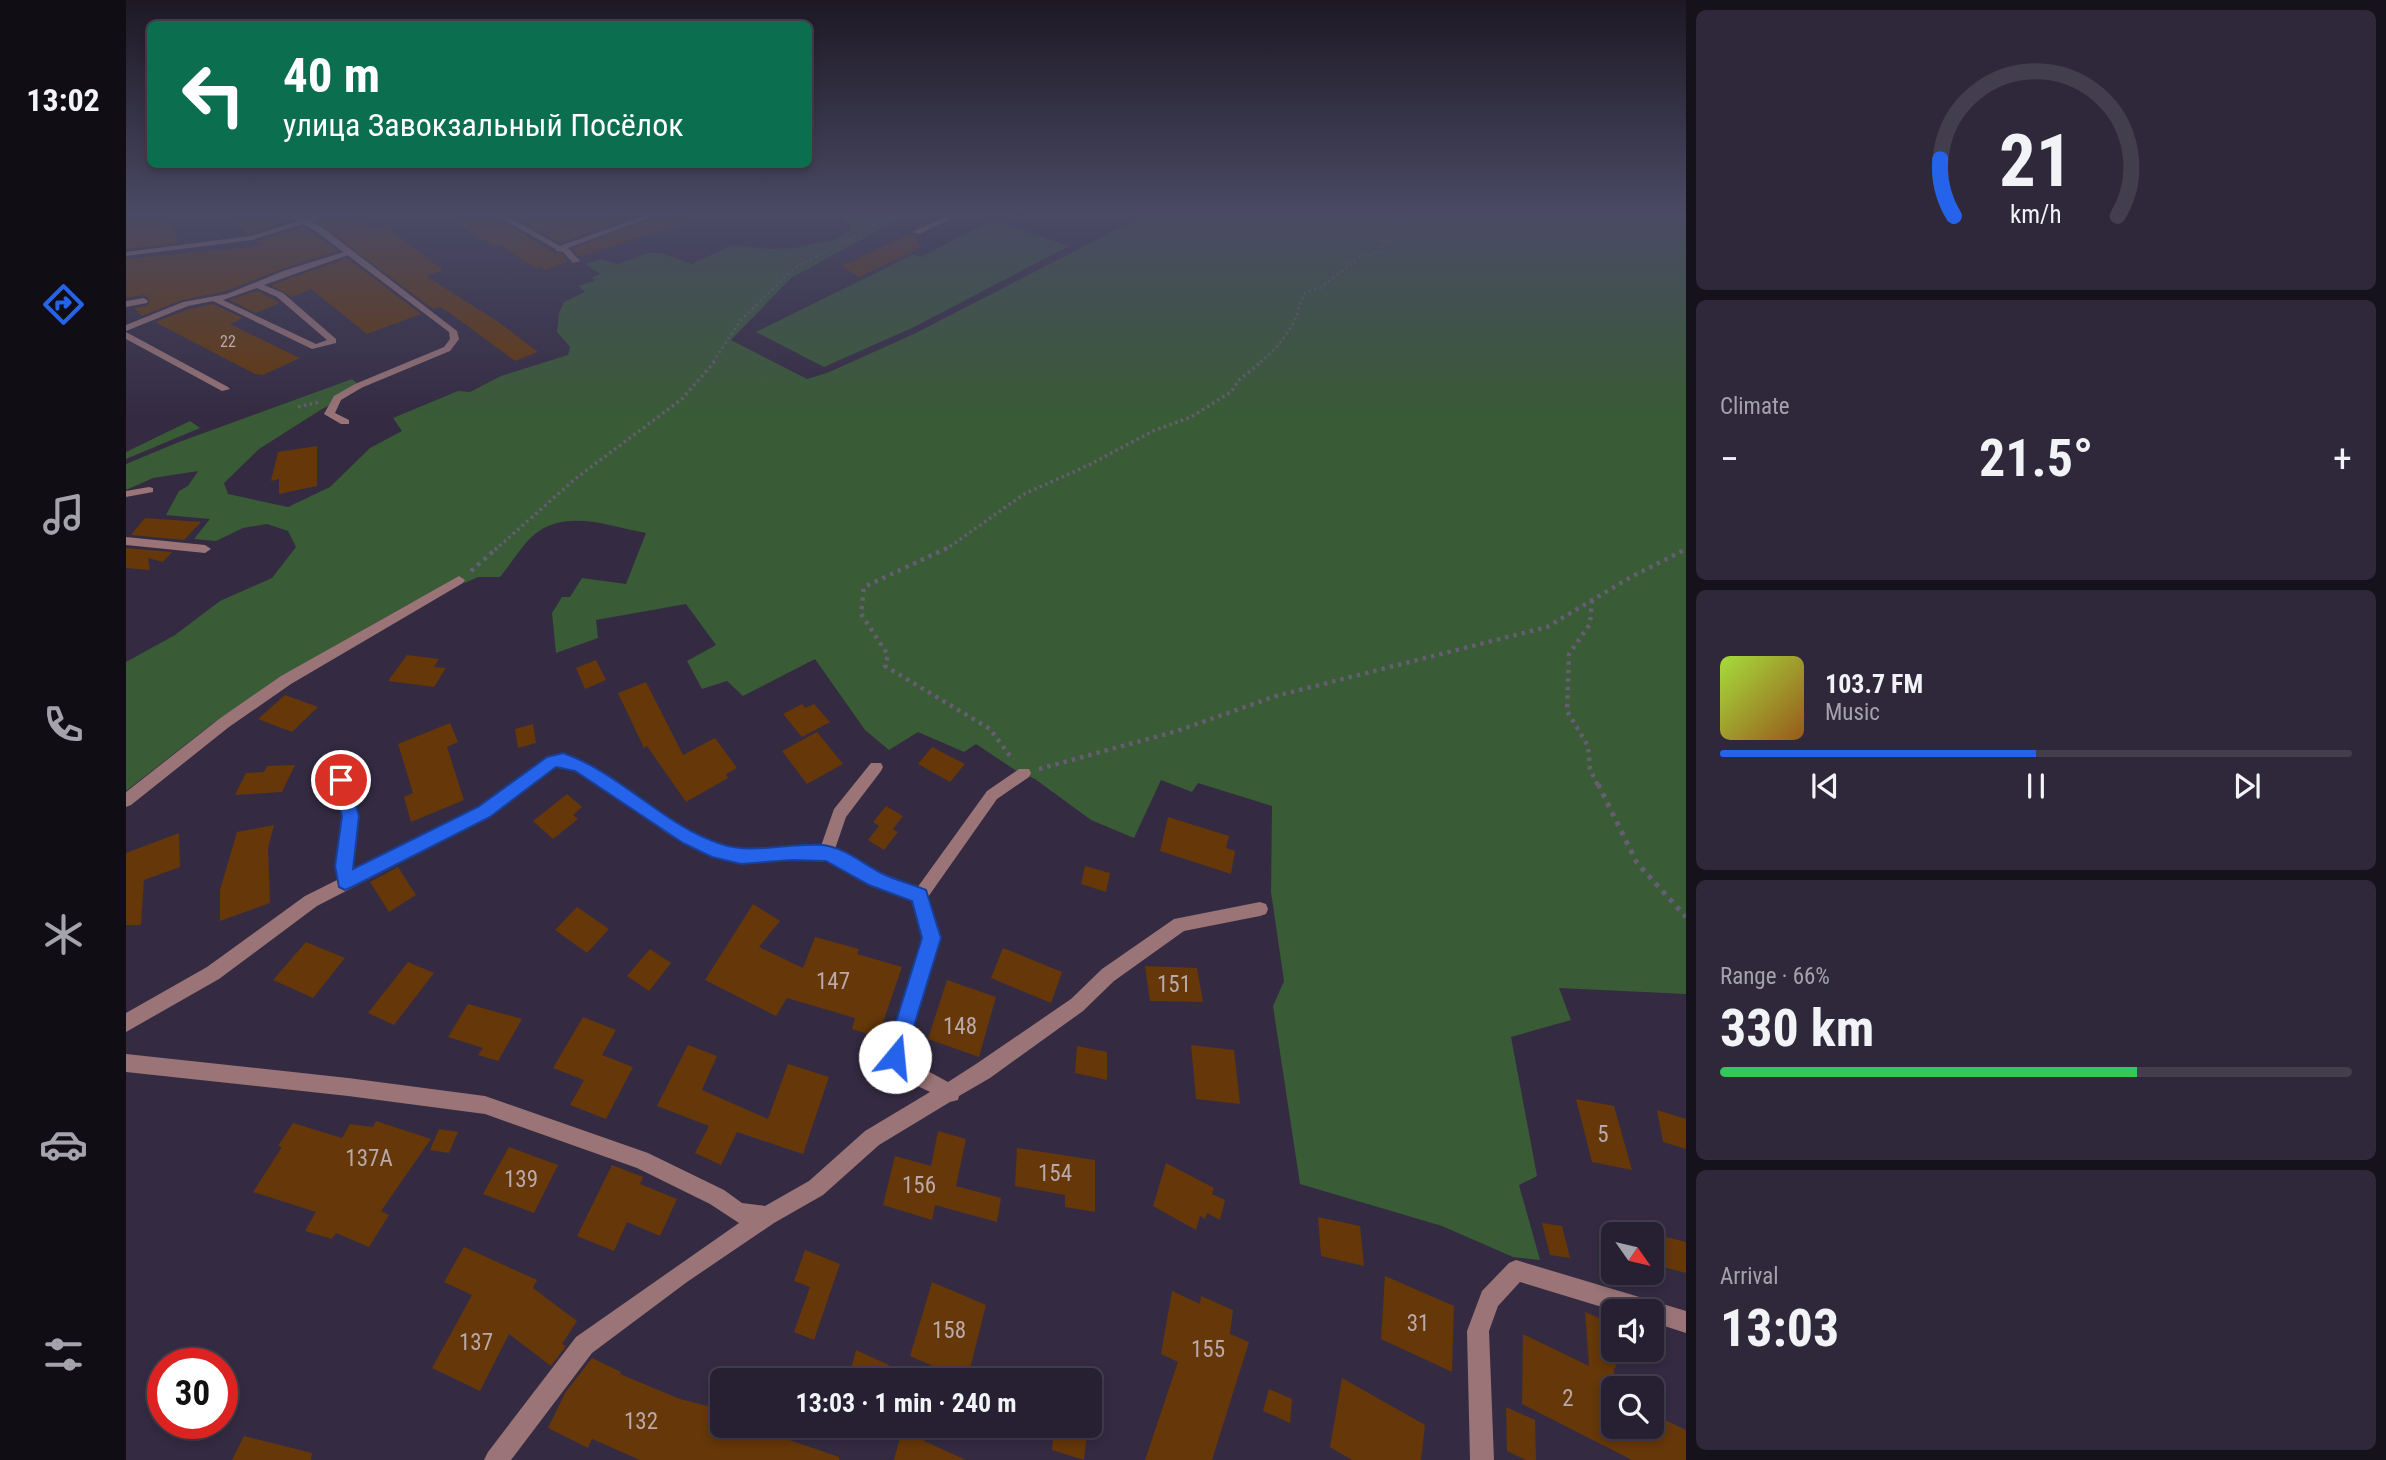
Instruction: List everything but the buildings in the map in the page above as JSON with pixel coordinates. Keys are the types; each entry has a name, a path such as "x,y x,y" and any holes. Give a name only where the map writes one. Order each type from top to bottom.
{"street":[{"path":"126,328 186,304 215,299 268,281"},
{"path":"345,422 329,414 337,398 358,386 447,349 455,339 453,331 387,281"},
{"path":"215,299 315,347 332,341 280,295 257,285"},
{"path":"126,304 144,301"},
{"path":"126,335 225,389"},
{"path":"126,494 149,490"},
{"path":"126,541 205,549"},
{"path":"126,801 224,723 286,680 458,580"},
{"path":"126,1023 213,973 311,901 484,812 552,761 563,760 581,766 689,838 718,852 741,856 792,852 826,853 842,859 875,879 920,896"},
{"path":"826,853 839,814 876,766"},
{"path":"920,896 992,795 1024,774"},
{"path":"341,780 350,816 344,866 345,882"},
{"path":"920,896 931,938 895,1057 906,1070 951,1093"},
{"path":"496,1460 584,1345 680,1275 767,1216 816,1188 889,1126 951,1093 1077,1005 1108,975 1180,924 1260,909"},
{"path":"126,1063 485,1105 641,1160 717,1197 738,1213 767,1216"},
{"path":"1482,1460 1478,1331 1490,1299 1516,1270 1612,1299"},
{"path":"1664,1315 1686,1322"}],"path":[{"path":"458,580 575,479 682,399 721,353 740,321 781,281"},
{"path":"1329,281 1320,288 1306,292 1299,303 1294,321 1278,347 1238,381 1231,392 1191,417 1153,431 1089,465 1048,482 1024,495 941,552 872,581 864,587 861,614 888,654 885,666 990,729 1024,774 1177,731 1276,696 1547,627 1592,599 1686,549"},
{"path":"1592,599 1590,624 1569,654 1567,711 1588,746 1590,769 1637,863 1686,917"}],"green space":[{"path":"594,281 788,281 731,340 807,379 827,373 916,333 1016,281 1686,281 1686,994 1559,988 1571,1020 1511,1037 1537,1176 1519,1185 1540,1260 1513,1257 1442,1226 1300,1184 1273,1006 1284,981 1271,892 1272,806 1198,783 1192,792 1161,780 1134,838 1091,820 1035,779 1015,770 976,744 964,752 918,732 889,750 865,730 815,659 743,696 727,681 702,689 687,661 716,645 686,604 596,620 598,638 556,653 552,613 562,597 570,597 582,578 626,584 646,533 592,522 551,525 528,540 500,577 478,577 465,583 458,580 407,605 284,675 212,724 126,791 126,662 175,635 220,601 272,578 296,547 288,531 267,524 243,528 216,541 194,539 210,519 166,515 179,491 188,486 198,471 153,478 126,490 126,464 352,379 362,388 322,409 259,449 224,483 228,494 288,507 330,487 370,448 402,431 393,418 458,391 470,392 501,376 568,355 570,347 557,332 559,313 564,302 585,292 578,286"},
{"path":"859,281 1002,281 914,327 824,367 756,332"},
{"path":"190,421 200,428 126,459 126,452"}],"route":[{"path":"341,780 350,816 344,866 345,882 484,812 552,761 563,760 581,766 689,838 718,852 741,856 792,852 826,853 842,859 875,879 920,896 931,938 895,1057"}]}
